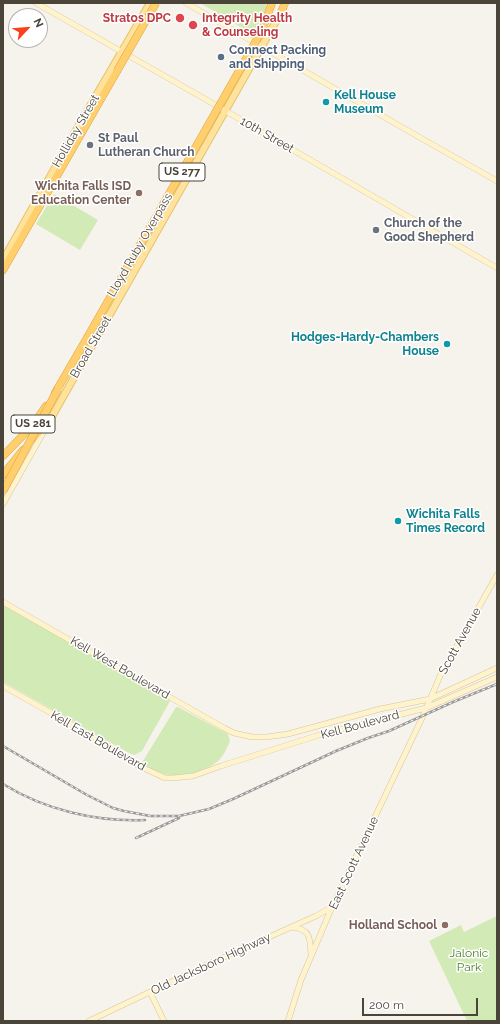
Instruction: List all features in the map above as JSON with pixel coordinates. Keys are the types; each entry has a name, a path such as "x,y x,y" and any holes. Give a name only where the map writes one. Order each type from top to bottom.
{"highway":[{"path":"3,270 156,3"},
{"name":"Lloyd Ruby Overpass","path":"3,456 33,425 58,389 251,50 262,30 272,3"},
{"path":"281,12 286,3"},
{"name":"US 277","path":"3,491 58,389"},
{"path":"3,475 30,441 50,420"}],"main road":[{"name":"10th Street","path":"36,3 225,110 497,268"},
{"name":"Holliday Street","path":"3,260 150,3"},
{"path":"186,3 497,181"},
{"name":"Broad Street","path":"3,504 281,12"},
{"name":"Scott Avenue","path":"426,708 440,676 497,575"},
{"name":"Kell West Boulevard","path":"3,602 224,728 238,733"},
{"name":"Kell Boulevard","path":"238,733 252,737 288,734 380,709 430,699 497,668"},
{"name":"Kell Boulevard","path":"221,766 319,735 426,708 497,677"},
{"name":"Kell East Boulevard","path":"3,686 101,741 137,765 165,778 183,778 193,776 221,766"},
{"name":"East Scott Avenue","path":"288,1021 299,985 332,907 426,708"},
{"name":"Old Jacksboro Highway","path":"89,1021 316,916 332,907"},
{"path":"290,927 303,929 309,936 312,955"},
{"path":"150,992 164,1021"}],"green space":[{"path":"200,3 267,3 254,35"},
{"path":"54,194 98,220 80,250 36,224"},
{"path":"3,604 168,698 170,701 142,751 134,755 131,754 3,682"},
{"path":"176,707 228,734 230,741 223,755 211,766 193,774 171,776 151,769 144,765 143,761"},
{"name":"Jalonic Park","path":"497,916 497,1021 467,1021 429,941 461,925 464,932"}],"railway":[{"path":"3,746 87,795 113,808 150,816 179,816 209,809 336,751 389,731 497,684"},
{"path":"3,784 36,801 71,812 108,819 145,820"},
{"path":"136,838 179,818"}],"place":[{"name":"Stratos DPC","path":"180,18"},
{"name":"Integrity Health & Counseling","path":"193,25"},
{"name":"Connect Packing and Shipping","path":"221,57"},
{"name":"Kell House Museum","path":"326,102"},
{"name":"St Paul Lutheran Church","path":"90,145"},
{"name":"Wichita Falls ISD Education Center","path":"139,193"},
{"name":"Church of the Good Shepherd","path":"376,230"},
{"name":"Hodges-Hardy-Chambers House","path":"447,344"},
{"name":"Wichita Falls Times Record","path":"398,521"},
{"name":"Holland School","path":"445,925"}]}
